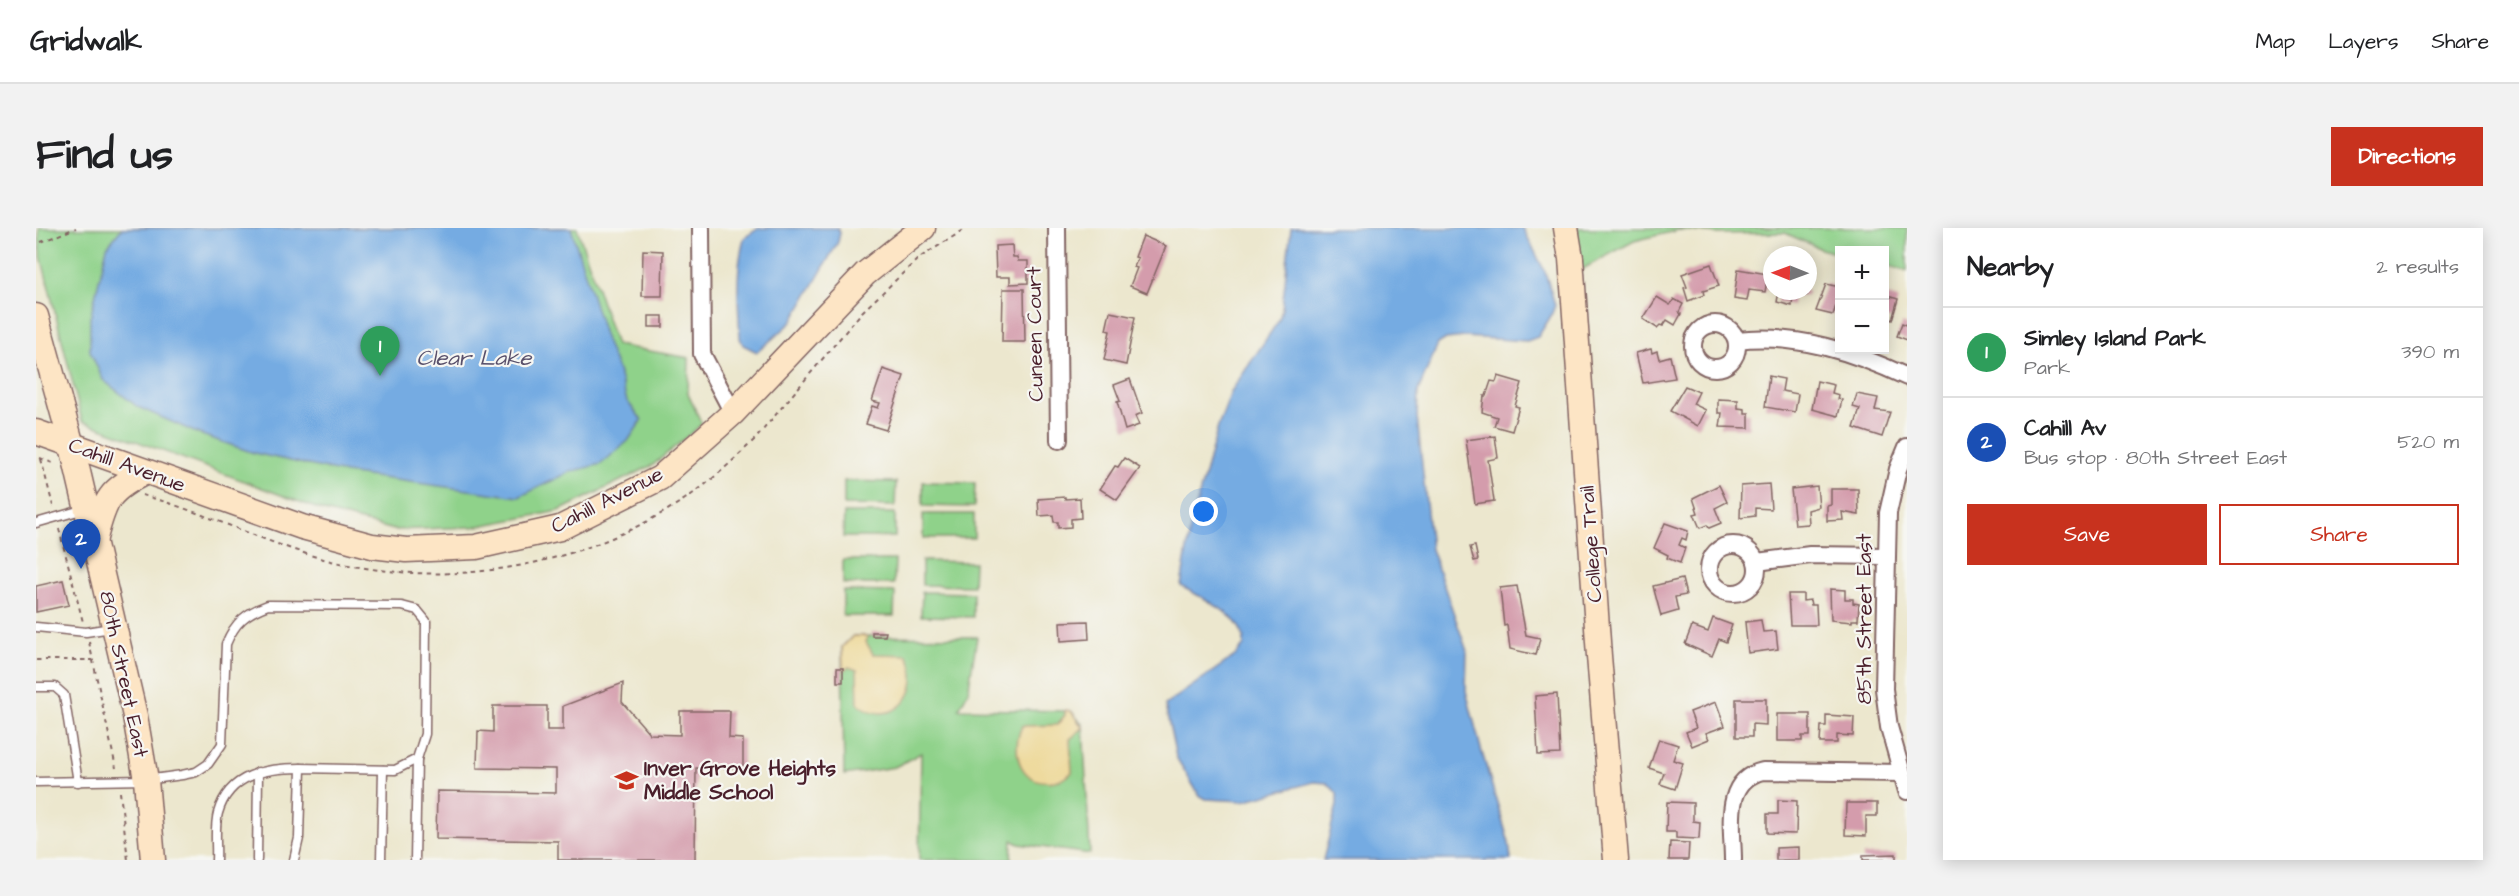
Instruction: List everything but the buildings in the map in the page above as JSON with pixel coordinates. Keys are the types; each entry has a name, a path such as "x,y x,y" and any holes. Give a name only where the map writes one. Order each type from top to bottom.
{"street":[{"path":"701,228 702,354 733,413"},
{"name":"Cahill Avenue","path":"36,432 72,446 141,483 372,546 406,550 476,547 560,528 660,478 733,413 865,274 923,228"},
{"name":"Cuneen Court","path":"1057,228 1059,440"},
{"name":"College Trail","path":"1566,228 1571,258 1616,860"},
{"name":"80th Street East","path":"36,316 40,348 79,474 135,717 146,780 153,860"},
{"path":"1737,340 1777,338 1815,344 1861,358 1907,377"},
{"name":"85th Street East","path":"1907,447 1890,497 1886,556 1884,689 1889,727 1907,791"},
{"path":"94,541 100,517 113,491 141,483"},
{"path":"1757,562 1810,555 1886,556"},
{"path":"1733,860 1735,794 1742,780 1749,776 1763,771 1902,773"}],"lane":[{"path":"36,523 87,509"},
{"path":"36,782 146,780 196,771 208,764 222,744 226,644 232,629 241,618 268,605 402,606 417,610 426,621 425,735 417,759 415,860"},
{"path":"36,627 86,632 115,628"},
{"path":"36,687 55,687 64,696 78,782"},
{"path":"216,860 217,815 225,795 237,782 258,772 301,768 395,770 417,759"},
{"path":"294,860 299,838 301,768"},
{"path":"381,860 383,770"},
{"path":"257,860 258,772"}],"path":[{"path":"41,242 76,228"},
{"path":"141,483 171,503 327,560 398,573 465,574 545,561 615,537 685,499 757,437 862,312 919,258 967,228"},
{"path":"79,474 40,458 93,660 119,781 128,860"},
{"path":"36,660 93,660"}],"green space":[{"name":"Clear Lake","path":"39,228 577,228 616,345 689,358 688,394 702,424 653,465 559,511 473,527 394,530 324,511 82,421 40,252"},
{"path":"1574,228 1907,228 1907,271 1889,266 1889,246 1835,246 1835,253 1785,233 1718,234 1679,230 1634,241 1579,271"},
{"path":"844,481 896,482 895,506 844,505"},
{"path":"923,482 975,483 974,507 923,506"},
{"path":"844,513 895,513 895,537 843,537"},
{"path":"923,514 974,514 974,538 923,538"},
{"path":"843,560 895,560 894,584 843,584"},
{"path":"922,561 974,562 973,586 922,585"},
{"path":"843,591 895,592 894,616 843,616"},
{"path":"922,592 973,593 973,617 921,616"},
{"path":"853,636 977,637 968,692 959,709 1071,711 1083,725 1090,854 1019,844 1012,840 1011,860 919,860 921,753 895,767 844,775 842,647"}],"sand":[{"path":"853,636 868,636 866,642 873,654 907,655 912,669 913,682 902,704 893,710 882,713 870,711 858,703 857,670 849,667 844,670 843,668 842,647"},
{"path":"1065,710 1071,711 1083,728 1070,739 1072,772 1065,778 1055,781 1033,778 1021,766 1018,757 1017,747 1022,726 1057,725 1065,715"}],"water":[{"name":"Clear Lake","path":"122,228 571,228 627,401 642,420 628,441 601,464 570,472 519,497 345,473 254,453 199,434 138,407 103,380 90,351 90,318 107,247"},
{"path":"759,228 838,228 840,233 838,242 792,322 757,352 743,345 740,338 738,288 739,264 744,238"},
{"path":"1291,228 1523,228 1545,272 1555,305 1538,337 1527,341 1465,337 1446,339 1438,344 1418,391 1417,417 1431,549 1467,651 1466,691 1509,843 1511,860 1323,860 1337,805 1337,793 1327,783 1314,782 1243,801 1206,799 1199,795 1176,757 1165,705 1236,655 1244,645 1238,625 1230,617 1211,602 1181,586 1191,524 1218,427 1232,390 1279,320"}],"place":[{"name":"Simley Island Park","path":"380,376"},
{"name":"Cahill Av","path":"81,569"},
{"name":"Inver Grove Heights Middle School","path":"626,780"}]}
